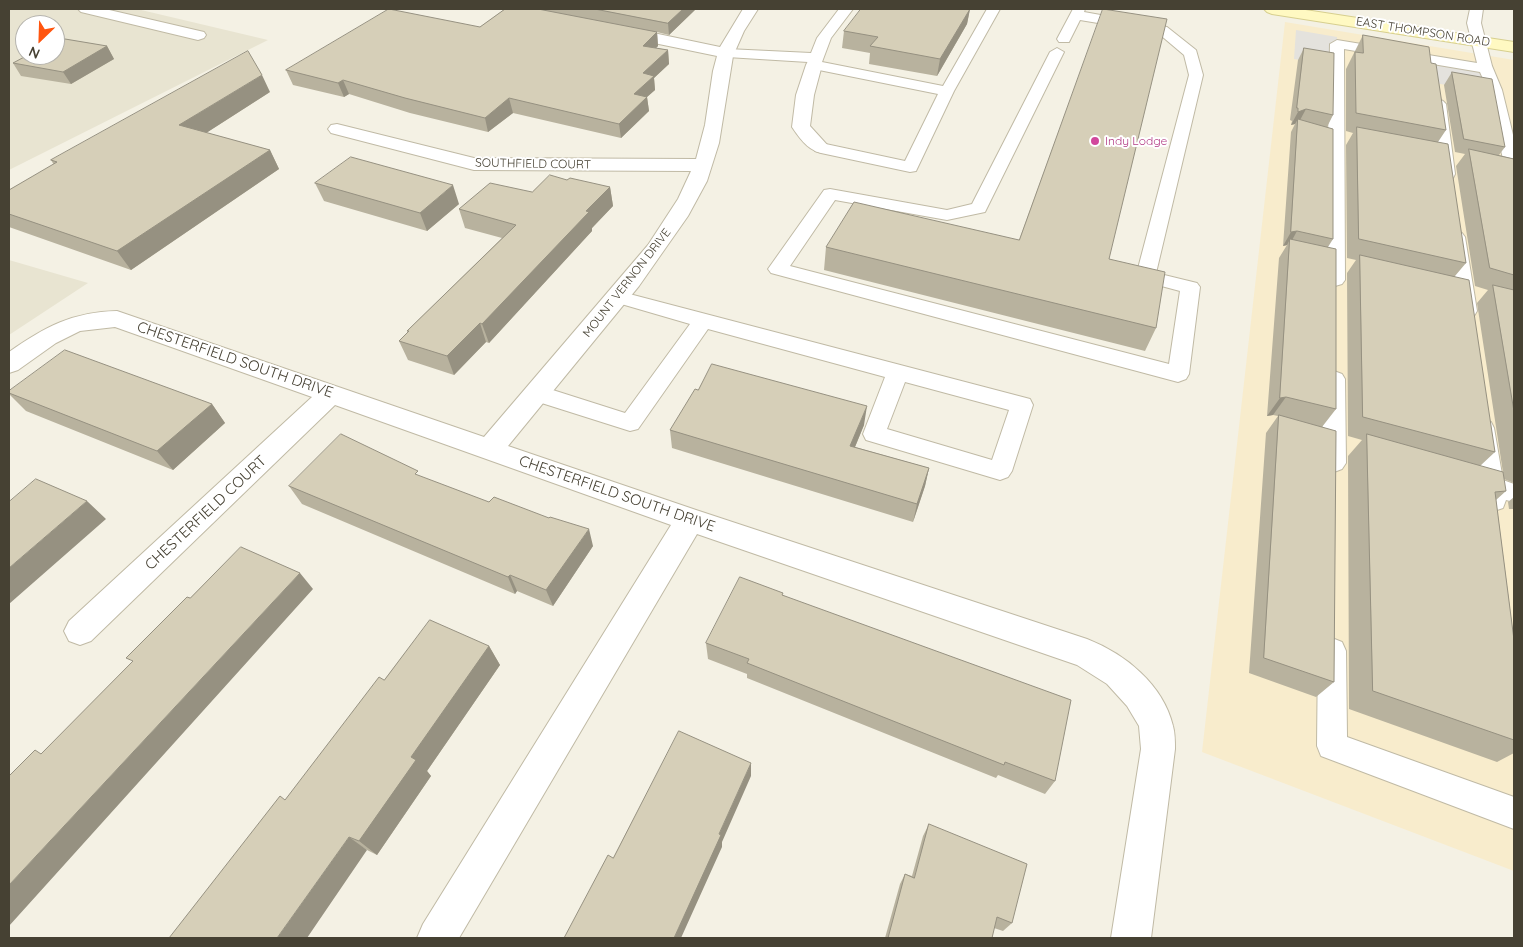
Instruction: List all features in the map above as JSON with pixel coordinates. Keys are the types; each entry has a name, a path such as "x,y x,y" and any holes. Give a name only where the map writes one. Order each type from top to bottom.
{"main road":[{"name":"EAST THOMPSON ROAD","path":"1272,9 1514,47"},
{"name":"EAST THOMPSON ROAD","path":"1456,20 1475,16 1490,26"}],"street":[{"path":"86,9 198,35"},
{"name":"MOUNT VERNON DRIVE","path":"490,449 618,297 653,254 671,228 703,165 710,143 722,69 727,52 735,32 750,9"},
{"path":"604,28 727,52"},
{"path":"815,62 805,95 801,128 821,148"},
{"name":"SOUTHFIELD COURT","path":"337,129 474,164 703,165"},
{"name":"CHESTERFIELD SOUTH DRIVE","path":"9,364 52,334 83,321 117,319 690,520 1087,654 1119,673 1139,695 1151,713 1156,726 1158,749 1131,938"},
{"name":"CHESTERFIELD COURT","path":"80,631 331,394"},
{"path":"438,938 690,520"}],"lane":[{"path":"815,62 824,38 846,9"},
{"path":"821,148 910,167 947,90 993,9"},
{"path":"1077,12 1162,30 1191,53 1196,75 1146,276 1190,288 1178,374 778,269 830,194 947,215 979,208 1077,12"},
{"path":"1475,16 1479,41 1486,69 1495,90 1514,172 1497,168"},
{"path":"1335,300 1337,44 1486,69"},
{"path":"727,52 815,62 947,90"},
{"path":"1431,60 1470,331"},
{"path":"618,297 1022,404 1000,471 874,434 898,372"},
{"path":"537,393 630,424 703,321"},
{"path":"1334,482 1335,357"},
{"path":"1481,409 1497,524"},
{"path":"1454,476 1514,493"},
{"path":"1332,629 1332,746 1514,812"}],"shaded area":[{"path":"9,9 137,9 268,40 9,170"},
{"path":"1285,22 1514,60 1514,871 1202,752"},
{"path":"1296,30 1337,37 1336,66 1294,59"},
{"path":"1431,60 1486,69 1496,94 1435,83"},
{"path":"9,260 88,283 9,335"}],"building":[{"path":"389,9 480,27 505,9 538,9 657,32 643,46 668,50 643,73 654,76 634,94 647,97 619,124 509,98 485,118 343,80 338,83 286,70"},
{"path":"595,9 683,9 668,23"},
{"path":"861,9 970,9 940,59 870,46 878,37 844,31"},
{"name":"Indy Lodge","path":"1103,9 1167,19 1109,259 1165,272 1156,328 826,247 854,202 1019,240"},
{"path":"1363,35 1429,47 1431,63 1436,64 1446,130 1356,113 1355,52 1363,53"},
{"path":"65,39 107,46 63,72 24,65 65,65"},
{"path":"1304,48 1334,53 1333,115 1306,109 1298,112"},
{"path":"248,51 262,75 179,125 270,150 117,251 9,214 9,190 57,162 51,160"},
{"path":"1452,72 1492,79 1505,147 1464,139"},
{"path":"1298,119 1333,129 1333,239 1297,231 1291,232"},
{"path":"1357,127 1448,144 1466,263 1359,239"},
{"path":"1469,149 1514,159 1514,275 1490,268"},
{"path":"351,157 453,185 420,213 315,183"},
{"path":"550,175 567,180 570,178 610,187 586,211 589,212 482,324 480,323 447,356 399,341 516,225 459,209 490,183 532,192"},
{"path":"1290,239 1336,249 1336,409 1286,397 1280,398"},
{"path":"1360,255 1469,280 1495,452 1363,417"},
{"path":"1493,285 1514,290 1514,411"},
{"path":"65,350 212,404 157,451 9,393 9,391"},
{"path":"712,364 867,406 850,446 929,468 917,504 670,430 695,389 698,390"},
{"path":"1279,415 1336,431 1334,682 1264,658"},
{"path":"341,434 418,471 415,474 489,502 494,497 549,518 589,529 546,590 510,575 508,577 289,486"},
{"path":"1367,434 1503,472 1506,491 1495,492 1514,640 1514,740 1373,691"},
{"path":"36,479 87,501 9,568 9,502"},
{"path":"241,547 300,573 9,885 9,776 35,750 41,754 133,661 126,658 187,597 190,598"},
{"path":"740,577 783,593 782,595 1071,700 1055,781 1005,762 1004,765 747,663 749,659 706,643"},
{"path":"430,620 489,646 411,757 416,760 359,841 349,837 277,938 169,938 280,796 285,800 379,677 384,680"},
{"path":"679,731 751,763 719,834 721,835 674,938 564,938 608,855 613,858"},
{"path":"929,824 1027,864 1012,923 997,917 992,938 888,938 905,874 914,878"}],"place":[{"name":"Indy Lodge","path":"1095,141"}]}
